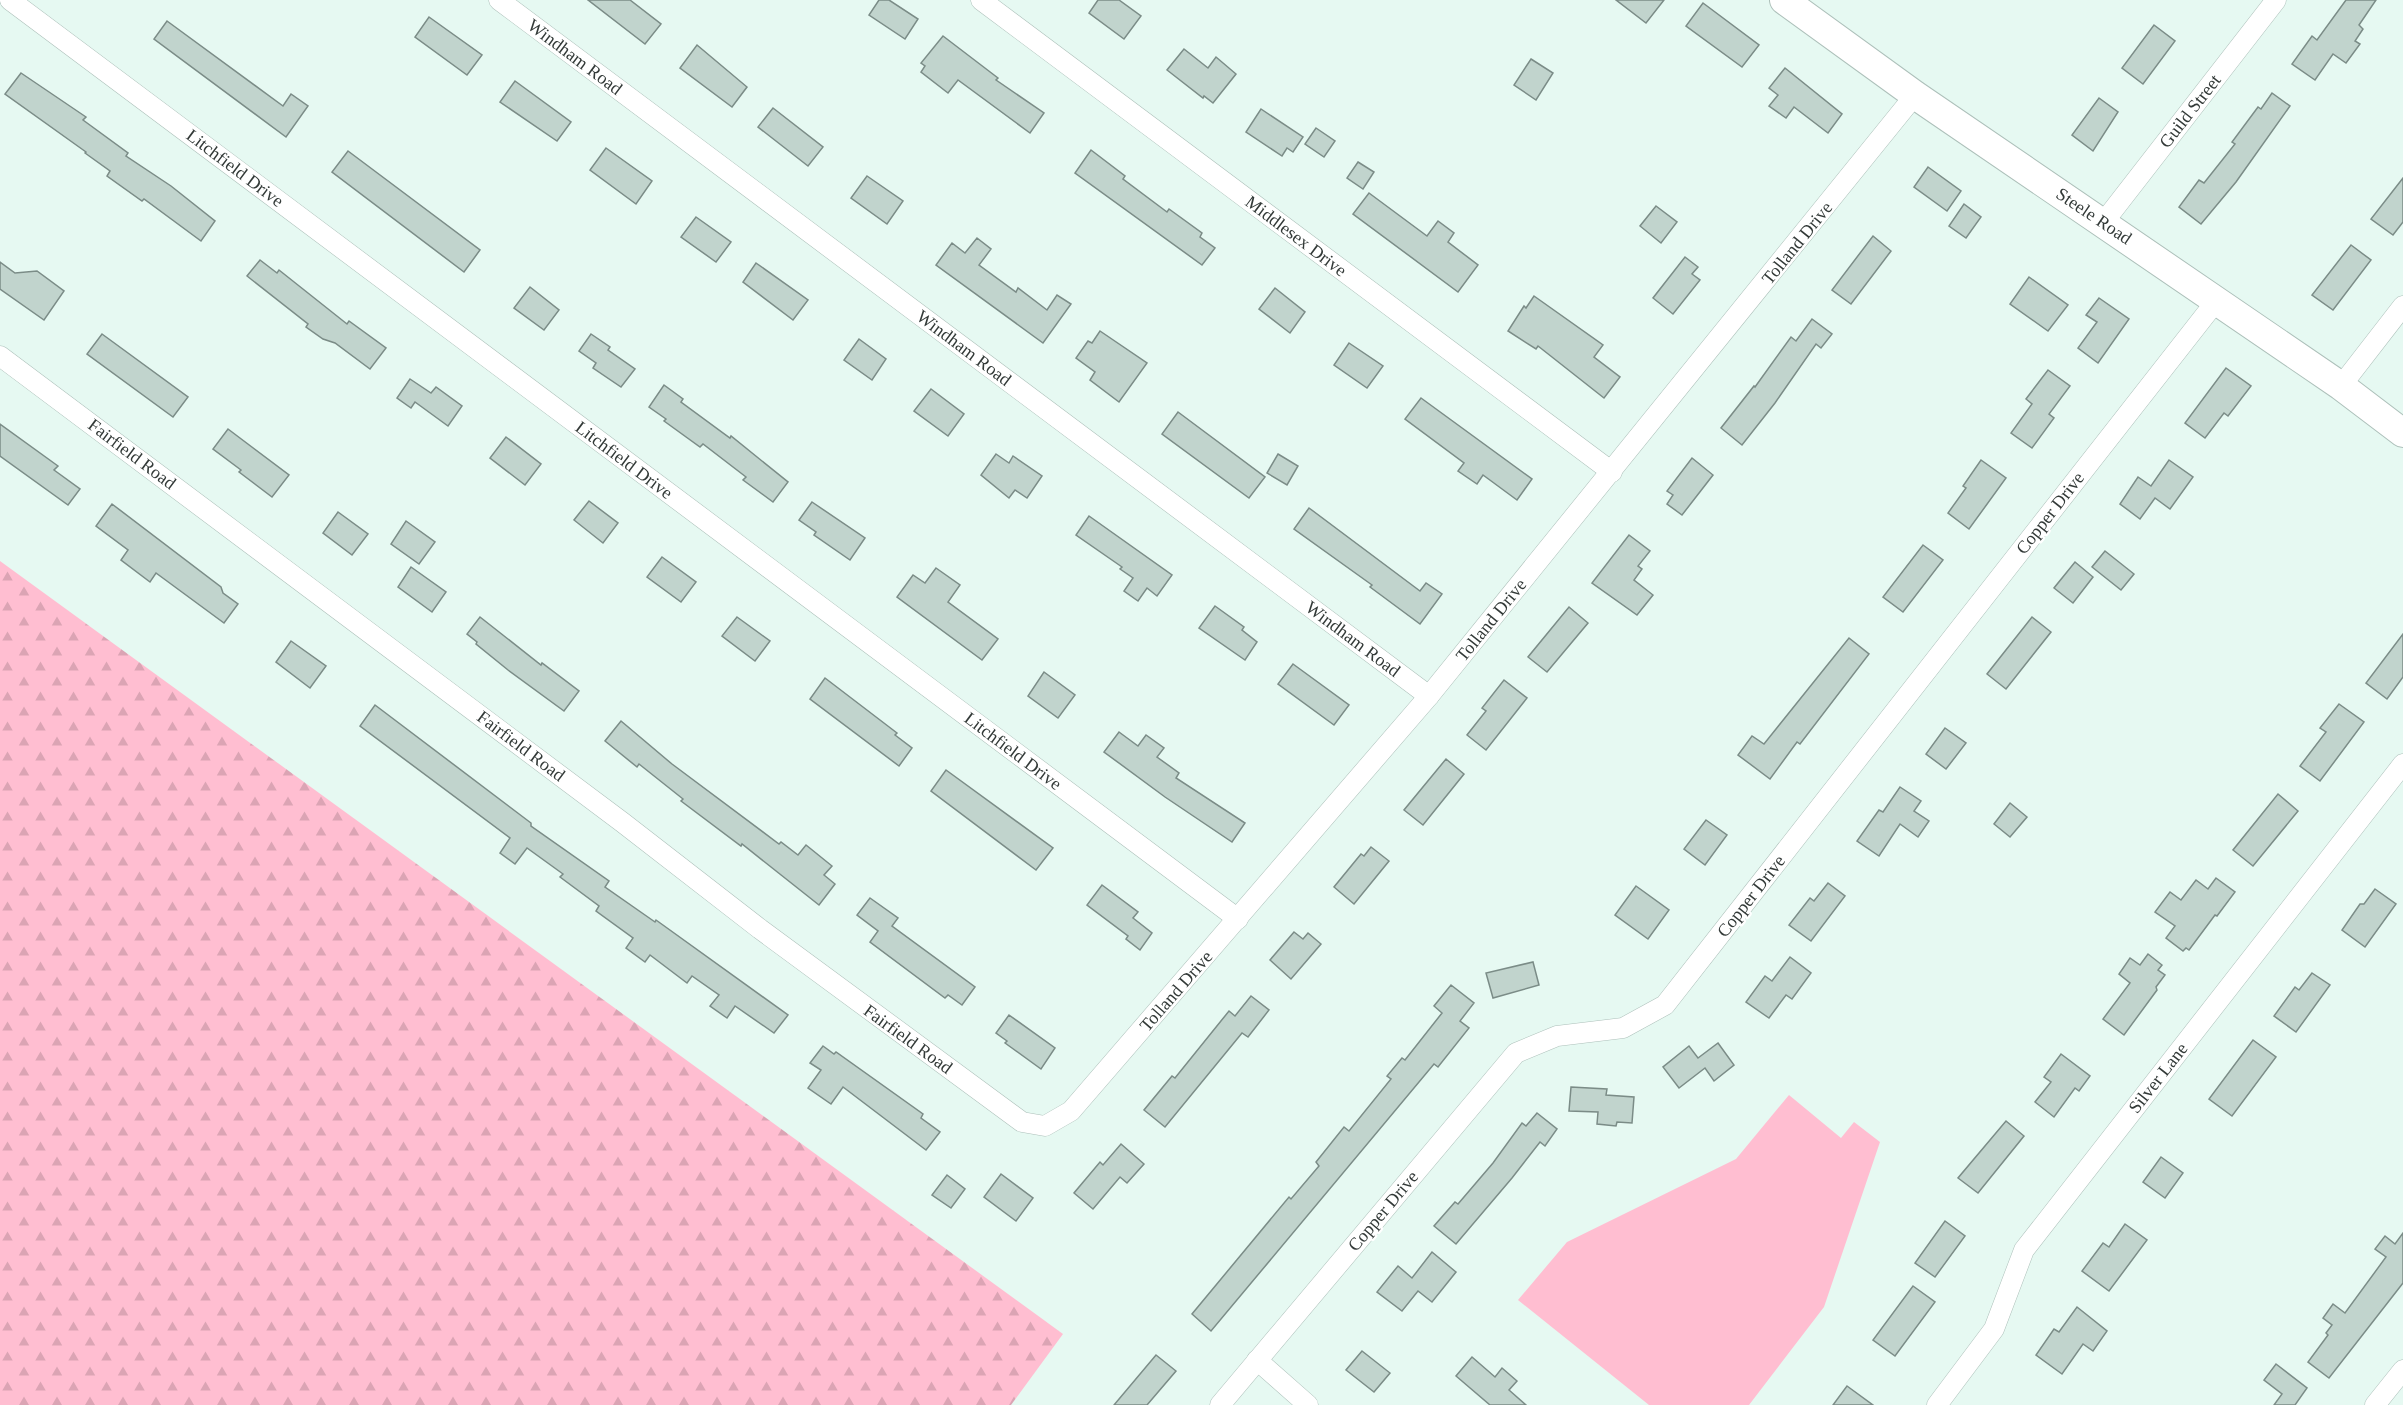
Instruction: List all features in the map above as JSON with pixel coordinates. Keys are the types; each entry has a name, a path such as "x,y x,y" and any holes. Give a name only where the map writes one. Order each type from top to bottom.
{"street":[{"name":"Litchfield Drive","path":"10,0 1238,919"},
{"name":"Windham Road","path":"499,0 1429,696"},
{"name":"Middlesex Drive","path":"981,0 1612,472"},
{"name":"Guild Street","path":"2103,223 2276,0"},
{"name":"Steele Road","path":"1800,5 1916,95 2341,386 2403,433"},
{"name":"Tolland Drive","path":"1045,1126 1071,1111 1429,696 1916,95"},
{"name":"Copper Drive","path":"1220,1405 1516,1053 1557,1036 1623,1028 1665,1005 2217,300"},
{"path":"2341,386 2403,306"},
{"name":"Fairfield Road","path":"0,356 622,822 760,929 1022,1122 1045,1126"},
{"name":"Silver Lane","path":"1936,1405 1994,1329 2024,1250 2403,764"},
{"path":"1257,1360 1308,1405"},
{"path":"2375,1405 2403,1370"}],"green space":[{"path":"0,561 1063,1334 1011,1405 0,1405"},
{"path":"1789,1095 1841,1138 1854,1122 1880,1142 1824,1307 1749,1405 1649,1405 1518,1300 1567,1242 1736,1159"}],"building":[{"path":"588,0 630,0 661,24 645,44"},
{"path":"879,0 889,0 918,19 905,39 869,15"},
{"path":"1098,0 1119,0 1141,16 1124,39 1089,13"},
{"path":"1616,0 1664,0 1646,23"},
{"path":"2346,0 2376,0 2359,25 2363,29 2355,41 2360,44 2346,63 2333,54 2315,80 2292,64 2312,36 2317,40"},
{"path":"1703,3 1759,45 1742,67 1686,26"},
{"path":"429,17 482,55 467,75 415,37"},
{"path":"167,21 283,106 291,94 308,106 286,137 154,39"},
{"path":"2154,25 2175,41 2143,84 2122,68"},
{"path":"943,36 998,78 996,80 1044,113 1030,133 958,80 948,93 921,72 925,66 921,63"},
{"path":"697,45 747,87 732,107 680,68"},
{"path":"1184,49 1208,68 1216,57 1236,74 1213,103 1167,70"},
{"path":"1531,59 1553,73 1536,100 1514,85"},
{"path":"1785,68 1842,114 1828,133 1794,107 1786,118 1769,106 1778,95 1769,88"},
{"path":"21,73 86,117 83,120 128,153 126,156 171,186 215,221 201,241 144,199 142,201 107,176 110,171 5,94"},
{"path":"515,81 571,122 557,141 500,102"},
{"path":"2272,93 2290,106 2236,182 2201,224 2179,207 2199,180 2204,183 2235,144 2232,142 2258,107 2261,109"},
{"path":"2099,98 2118,112 2093,151 2072,135"},
{"path":"773,108 823,147 808,166 758,127"},
{"path":"1261,109 1303,137 1293,152 1287,148 1282,156 1246,132"},
{"path":"1316,128 1335,141 1324,157 1305,144"},
{"path":"606,148 652,181 636,204 590,170"},
{"path":"1091,150 1125,176 1123,179 1167,212 1169,209 1202,233 1200,237 1215,248 1202,265 1075,173"},
{"path":"348,151 480,250 464,272 332,172"},
{"path":"1358,162 1374,172 1363,189 1347,178"},
{"path":"1928,167 1961,191 1947,211 1914,187"},
{"path":"867,176 903,201 887,224 851,198"},
{"path":"2403,178 2403,222 2393,235 2371,219"},
{"path":"1369,193 1427,236 1438,221 1454,233 1448,242 1478,265 1458,292 1353,214"},
{"path":"1964,204 1981,217 1966,238 1949,226"},
{"path":"1656,206 1677,222 1661,243 1640,226"},
{"path":"696,217 731,242 716,262 681,237"},
{"path":"1873,236 1891,251 1851,304 1832,290"},
{"path":"977,238 991,249 979,265 1016,292 1018,288 1047,310 1057,295 1071,304 1043,343 936,265 952,243 965,253"},
{"path":"2351,245 2371,260 2333,310 2312,295"},
{"path":"1685,257 1698,267 1692,274 1700,280 1673,314 1653,298"},
{"path":"260,260 277,273 279,270 347,324 349,321 386,348 370,369 335,343 323,339 306,327 308,324 247,276"},
{"path":"0,262 15,273 37,271 64,291 44,320 0,289"},
{"path":"756,263 808,300 793,320 743,282"},
{"path":"2029,277 2068,305 2048,331 2010,304"},
{"path":"530,287 559,310 544,330 514,308"},
{"path":"1275,288 1305,312 1290,333 1259,309"},
{"path":"1534,296 1603,345 1594,357 1620,377 1604,398 1538,346 1536,349 1508,331 1524,306 1526,308"},
{"path":"2099,298 2129,319 2098,363 2078,348 2097,322 2086,315"},
{"path":"1812,319 1832,334 1821,348 1816,344 1742,445 1721,428 1755,387 1791,337 1796,341"},
{"path":"1100,331 1147,363 1119,402 1090,380 1095,372 1076,358 1088,341 1092,343"},
{"path":"102,334 188,397 173,417 87,354"},
{"path":"591,334 610,347 608,350 635,369 621,387 593,368 596,363 579,351"},
{"path":"859,339 886,359 872,380 844,360"},
{"path":"1349,343 1383,366 1367,388 1334,365"},
{"path":"2226,368 2251,386 2228,416 2224,413 2205,438 2185,423"},
{"path":"2048,370 2070,386 2049,414 2054,418 2032,448 2011,433 2032,404 2026,399"},
{"path":"410,379 431,393 436,387 462,406 448,426 415,402 411,408 397,398"},
{"path":"664,385 683,399 681,402 730,438 731,436 788,482 773,502 743,480 746,477 703,444 700,447 649,407"},
{"path":"931,389 964,414 948,436 914,411"},
{"path":"1421,398 1532,479 1517,500 1483,475 1477,484 1458,471 1464,463 1405,419"},
{"path":"1178,412 1265,477 1249,498 1162,434"},
{"path":"0,424 58,466 54,470 80,489 68,505 0,456"},
{"path":"228,429 289,475 272,497 213,449"},
{"path":"506,437 541,464 525,485 490,458"},
{"path":"996,454 1009,463 1013,456 1042,476 1027,498 1015,490 1009,498 981,475"},
{"path":"1278,454 1298,466 1287,485 1267,473"},
{"path":"1692,458 1713,475 1682,515 1667,504 1673,495 1667,491"},
{"path":"1981,460 2006,478 1969,529 1948,513 1966,488 1963,486"},
{"path":"2169,460 2193,477 2170,509 2155,498 2140,519 2120,504 2138,477 2151,486"},
{"path":"589,501 618,523 603,543 574,520"},
{"path":"812,502 865,538 850,560 814,535 816,532 799,520"},
{"path":"112,504 221,587 223,593 238,604 224,623 156,573 150,582 121,560 128,550 96,526"},
{"path":"1309,508 1420,591 1426,583 1442,594 1420,624 1370,587 1372,585 1294,529"},
{"path":"338,512 368,534 352,555 323,533"},
{"path":"1089,516 1172,575 1157,596 1147,588 1138,601 1124,591 1133,578 1120,569 1122,567 1076,535"},
{"path":"406,521 435,542 419,564 391,544"},
{"path":"1629,535 1650,551 1638,566 1642,569 1634,580 1653,595 1637,615 1592,583"},
{"path":"1923,545 1943,560 1903,612 1883,597"},
{"path":"2105,551 2134,574 2121,590 2092,567"},
{"path":"662,557 696,582 681,602 647,577"},
{"path":"2075,562 2093,577 2073,603 2054,588"},
{"path":"411,567 446,592 432,612 398,587"},
{"path":"936,568 960,585 948,602 998,639 982,660 897,597 913,575 925,583"},
{"path":"1215,606 1244,627 1242,630 1257,642 1245,660 1199,628"},
{"path":"1569,607 1588,623 1547,672 1528,657"},
{"path":"480,617 541,665 542,663 579,691 564,711 508,670 467,634"},
{"path":"737,617 770,641 755,661 722,636"},
{"path":"2032,617 2051,632 2006,689 1987,674"},
{"path":"2403,634 2403,677 2387,699 2366,683"},
{"path":"1849,638 1869,654 1800,744 1797,742 1770,779 1738,755 1752,736 1764,744"},
{"path":"291,641 326,666 310,688 276,662"},
{"path":"1293,664 1349,705 1334,725 1278,684"},
{"path":"1044,672 1075,695 1058,718 1028,696"},
{"path":"825,678 897,733 895,735 912,748 899,766 810,699"},
{"path":"1504,680 1527,698 1486,750 1467,735 1486,711 1482,708"},
{"path":"2339,704 2364,722 2320,781 2300,766 2326,732 2320,728"},
{"path":"375,705 531,823 531,826 609,881 605,887 655,922 656,920 788,1015 774,1033 735,1006 727,1018 710,1006 719,995 692,976 687,983 650,955 645,962 626,948 633,938 596,911 599,906 560,877 563,874 527,848 515,864 500,853 510,838 360,726"},
{"path":"621,721 672,764 779,844 781,842 798,855 806,845 832,866 824,875 835,884 819,905 742,844 741,846 681,801 683,799 639,764 637,767 605,741"},
{"path":"1945,728 1966,743 1946,769 1926,754"},
{"path":"1119,732 1138,746 1146,735 1164,748 1157,757 1179,773 1176,778 1245,823 1232,842 1104,752"},
{"path":"1446,759 1464,774 1423,825 1404,810"},
{"path":"946,770 1053,848 1036,870 931,791"},
{"path":"1900,787 1921,801 1914,811 1929,821 1918,837 1900,824 1879,856 1857,841 1879,810 1883,812"},
{"path":"2278,794 2298,811 2253,866 2233,850"},
{"path":"2010,803 2027,817 2010,837 1994,824"},
{"path":"1706,820 1727,835 1705,865 1684,849"},
{"path":"1371,847 1389,861 1354,904 1334,887 1361,854 1364,856"},
{"path":"2216,878 2235,892 2189,950 2186,948 2183,951 2166,938 2175,926 2155,912 2170,892 2181,900 2196,880 2208,889"},
{"path":"1828,883 1845,896 1811,941 1789,925 1810,898 1814,901"},
{"path":"1102,885 1138,912 1133,918 1152,933 1140,950 1126,939 1128,936 1087,905"},
{"path":"1636,886 1669,910 1648,939 1615,915"},
{"path":"2375,889 2396,904 2365,947 2342,930 2360,904 2364,904"},
{"path":"870,898 898,918 892,926 975,987 962,1005 948,995 945,998 870,942 878,931 857,915"},
{"path":"1294,932 1303,939 1308,933 1321,944 1291,979 1270,960"},
{"path":"2148,954 2162,965 2158,970 2165,975 2156,987 2157,990 2124,1035 2103,1019 2130,983 2119,974 2130,958 2140,965"},
{"path":"1790,957 1811,973 1792,999 1786,995 1769,1018 1746,1002 1765,976 1772,981"},
{"path":"1533,962 1539,985 1493,998 1486,973"},
{"path":"2312,973 2330,985 2296,1032 2274,1016 2295,987 2299,990"},
{"path":"1451,985 1474,1003 1460,1021 1469,1028 1438,1067 1434,1064 1211,1331 1192,1314 1289,1197 1291,1199 1319,1166 1316,1162 1344,1127 1349,1131 1391,1079 1387,1076 1402,1058 1405,1060 1442,1013 1434,1006"},
{"path":"1251,996 1269,1010 1248,1037 1242,1033 1165,1127 1144,1110 1172,1076 1175,1078 1229,1011 1235,1016"},
{"path":"1009,1015 1055,1048 1041,1069 1005,1043 1007,1041 996,1033"},
{"path":"2253,1040 2276,1057 2232,1116 2209,1099"},
{"path":"1718,1043 1734,1065 1714,1081 1705,1068 1679,1088 1663,1067 1689,1046 1698,1058"},
{"path":"823,1046 834,1054 836,1052 923,1114 921,1118 940,1132 926,1150 843,1087 831,1104 808,1088 821,1070 810,1063"},
{"path":"2061,1054 2090,1076 2079,1091 2075,1088 2054,1117 2035,1102 2051,1082 2044,1077"},
{"path":"1571,1087 1607,1089 1606,1095 1634,1097 1632,1123 1617,1122 1616,1126 1597,1124 1598,1112 1569,1111"},
{"path":"1537,1113 1557,1129 1545,1146 1540,1142 1456,1244 1434,1226 1455,1202 1458,1204 1493,1163 1522,1123 1526,1126"},
{"path":"2006,1121 2024,1136 1978,1193 1958,1178"},
{"path":"1121,1144 1144,1164 1127,1183 1120,1177 1093,1209 1074,1193 1100,1162 1103,1165"},
{"path":"2161,1157 2183,1173 2165,1198 2143,1182"},
{"path":"1001,1174 1033,1198 1016,1221 984,1197"},
{"path":"947,1175 965,1189 951,1208 932,1195"},
{"path":"1945,1221 1965,1236 1935,1277 1915,1263"},
{"path":"2125,1224 2147,1240 2109,1291 2082,1271 2103,1243 2109,1247"},
{"path":"2403,1233 2403,1283 2329,1378 2308,1362 2328,1335 2326,1333 2332,1325 2323,1318 2333,1304 2345,1313 2386,1257 2375,1249 2385,1236 2395,1244"},
{"path":"1432,1252 1456,1272 1432,1302 1418,1291 1402,1311 1377,1292 1398,1266 1412,1278"},
{"path":"1913,1286 1935,1302 1895,1356 1873,1340"},
{"path":"2077,1307 2107,1331 2093,1351 2083,1344 2062,1374 2036,1355 2054,1329 2059,1332"},
{"path":"1362,1351 1390,1373 1374,1392 1346,1370"},
{"path":"1156,1355 1176,1371 1147,1405 1114,1405"},
{"path":"1472,1357 1495,1377 1502,1368 1517,1381 1509,1390 1526,1405 1490,1405 1456,1376"},
{"path":"2276,1364 2307,1388 2295,1405 2274,1405 2282,1394 2264,1380"},
{"path":"1847,1386 1873,1405 1833,1405"}]}
